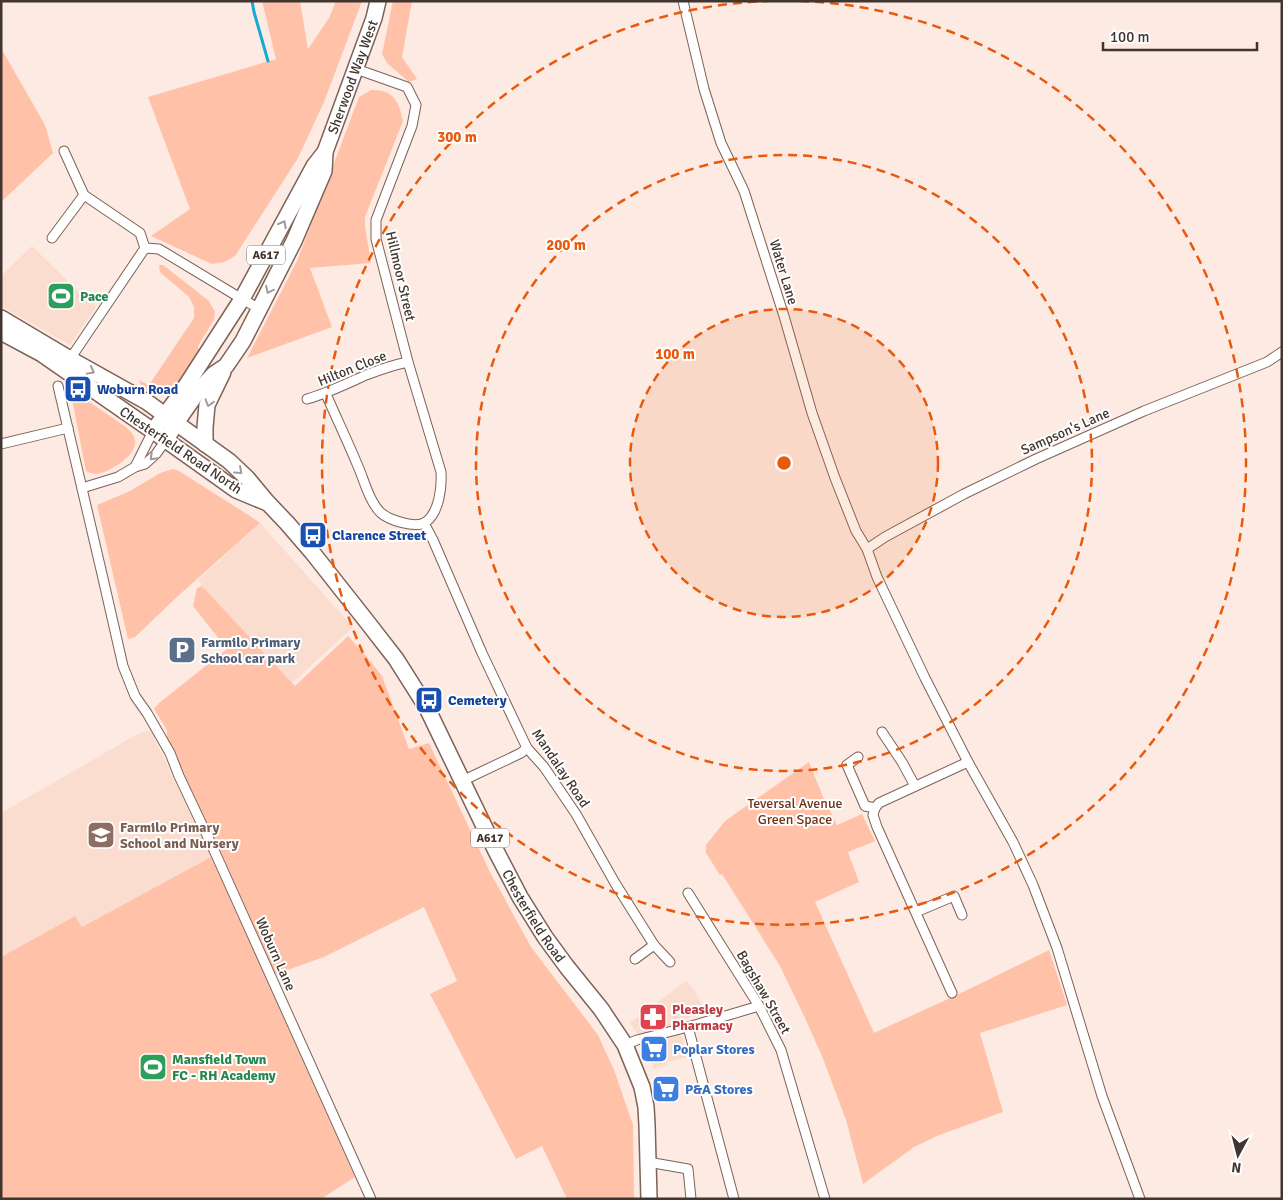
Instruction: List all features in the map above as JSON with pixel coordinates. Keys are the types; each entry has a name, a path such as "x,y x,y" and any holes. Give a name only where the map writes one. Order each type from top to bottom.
{"main road":[{"name":"Sherwood Way West","path":"166,440 170,419 180,396 242,299 314,166 325,152 356,70 378,1"},
{"name":"Sherwood Way West","path":"153,432 170,419 214,374 226,366 243,341 294,241 324,171 325,152"},
{"name":"Chesterfield Road North","path":"1,318 66,363 153,432 236,490 267,502"},
{"name":"Chesterfield Road North","path":"1,332 42,354 66,363 147,402 228,462 247,478 267,502"},
{"name":"A617","path":"206,444 207,405 226,366"},
{"name":"Chesterfield Road","path":"267,502 312,552 398,662 427,708 520,897 567,967 601,1009 625,1045 642,1087 647,1126 649,1199"}],"street":[{"name":"Water Lane","path":"683,1 704,89 721,143 744,191 784,316 812,413 835,478 856,531 867,549 877,577 925,678 968,762 1014,842 1033,884 1057,948 1102,1096 1140,1199"},
{"name":"Hillmoor Street","path":"356,70 407,87 416,105 412,126 376,220 376,239 408,362 441,472 438,498 432,516 424,524"},
{"path":"64,151 84,195 140,233 145,248"},
{"path":"52,238 84,195"},
{"path":"145,248 159,249 260,309"},
{"path":"66,363 145,248"},
{"name":"Sampson's Lane","path":"867,549 956,498 1036,459 1144,411 1267,362 1282,352"},
{"name":"Hilton Close","path":"307,399 326,394 391,366 408,362"},
{"path":"58,386 82,488 118,477 135,467 145,464 156,454 166,440"},
{"path":"326,394 371,499 381,513 413,526 424,524"},
{"path":"1,444 68,428"},
{"path":"135,467 153,432"},
{"name":"Woburn Lane","path":"82,488 122,666 135,696 170,753 371,1199"},
{"name":"Mandalay Road","path":"424,524 527,748 544,767 576,814 615,883 654,945 670,962"},
{"path":"882,732 915,786"},
{"path":"462,781 521,753 527,748"},
{"path":"858,757 847,765 865,806 875,808"},
{"path":"952,993 873,815 879,803 968,762"},
{"name":"Bagshaw Street","path":"688,893 759,1006 780,1050 825,1199"},
{"path":"916,912 954,896 962,915"},
{"path":"635,959 654,945"},
{"path":"625,1045 759,1006"},
{"path":"688,1027 734,1199"},
{"path":"648,1162 688,1169 691,1199"}],"shaded area":[{"path":"32,246 96,307 70,345 1,306 1,276"},
{"path":"260,523 353,627 292,683 198,580"},
{"name":"Farmilo Primary School and Nursery","path":"151,731 211,857 81,928 75,916 1,957 1,813 141,732"},
{"path":"686,981 693,988 706,1012 695,1017 670,1023 682,1037 687,1057 667,1062 667,1065 654,1068 646,1046 630,1023"}],"green space":[{"path":"262,1 300,1 308,49 329,18 336,1 362,1 324,102 298,158 235,256 224,262 212,264 151,236 190,209 148,97 276,59"},
{"path":"393,1 412,1 402,57 417,79 409,82 387,63 382,54"},
{"path":"1,48 45,125 53,153 1,202"},
{"path":"371,90 379,90 390,94 397,102 403,121 365,217 371,263 310,268 332,327 247,358 297,261 359,97"},
{"path":"159,265 163,265 209,301 215,312 214,320 198,346 199,351 173,391 160,396 142,388 139,380 149,385 194,318 194,307 189,297 160,272"},
{"path":"79,395 126,427 132,433 135,440 135,446 128,457 102,473 96,474 86,471 72,399"},
{"path":"173,469 260,523 135,637 128,639 97,505 130,491 160,473"},
{"path":"202,586 295,686 348,636 382,676 409,749 429,743 490,872 531,947 598,1035 614,1070 633,1125 634,1199 567,1199 542,1146 516,1159 430,994 457,981 424,907 324,957 276,974 271,967 217,843 167,742 167,730 154,709 227,649 193,606 197,588"},
{"name":"Teversal Avenue Green Space","path":"809,762 837,825 862,814 875,841 848,852 859,882 815,902 874,1033 1049,950 1067,1005 980,1033 1003,1112 939,1135 914,1147 863,1184 846,1120 822,1056 804,1016 780,966 722,874 720,875 706,853 706,845 725,821"},
{"name":"Mansfield Town FC - RH Academy","path":"211,857 355,1177 321,1199 1,1199 1,957 75,916 82,927"}],"waterway":[{"path":"252,1 268,61"}],"place":[{"name":"Pace","path":"61,296"},
{"name":"Woburn Road","path":"78,389"},
{"name":"Clarence Street","path":"313,535"},
{"name":"Farmilo Primary School car park","path":"182,650"},
{"name":"Cemetery","path":"429,700"},
{"name":"Farmilo Primary School and Nursery","path":"101,835"},
{"name":"Pleasley Pharmacy","path":"653,1017"},
{"name":"Poplar Stores","path":"654,1049"},
{"name":"Mansfield Town FC - RH Academy","path":"153,1067"},
{"name":"P&A Stores","path":"666,1089"}]}
